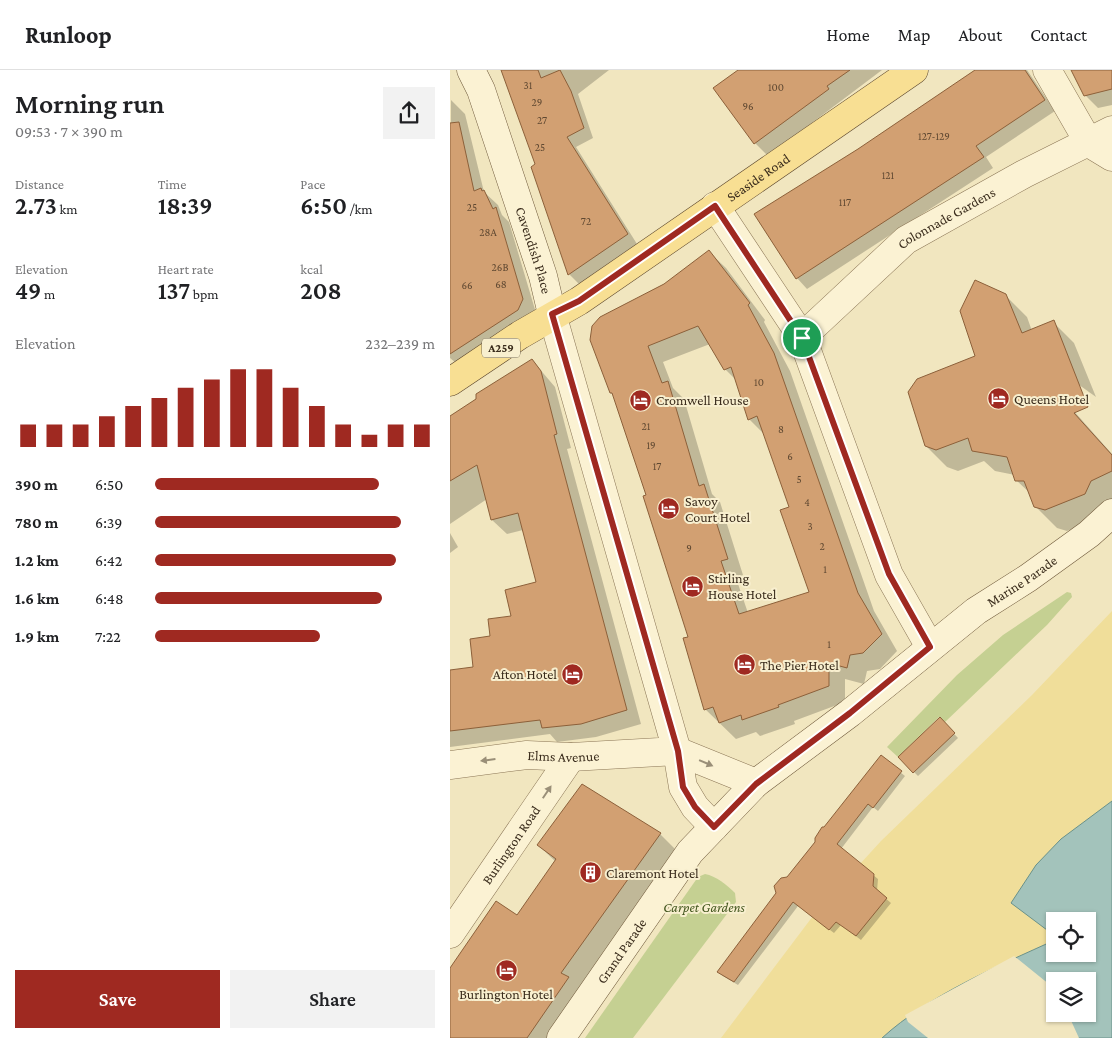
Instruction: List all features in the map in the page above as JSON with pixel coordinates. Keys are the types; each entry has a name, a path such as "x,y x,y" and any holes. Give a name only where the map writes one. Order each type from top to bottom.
{"main road":[{"name":"Seaside Road","path":"450,382 552,314 579,301 914,70"}],"street":[{"name":"Cavendish Place","path":"471,70 481,90 543,276 552,314 678,751 683,787 695,807 714,827"},
{"path":"1047,70 1101,136 1112,157"},
{"name":"Colonnade Gardens","path":"802,338 906,240 1024,174 1101,136"},
{"path":"715,206 802,338 889,574 930,647"},
{"name":"Marine Parade","path":"930,647 976,611 1028,578 1089,534 1112,513"},
{"name":"Grand Parade","path":"561,1038 690,852 756,784 850,713 930,647"},
{"path":"678,751 756,784"},
{"name":"Elms Avenue","path":"450,765 527,755 571,756 678,751"},
{"name":"Burlington Road","path":"450,934 571,756"}],"green space":[{"path":"1067,592 1071,593 1072,597 1047,625 945,722 939,717 898,757 887,747 957,675 1003,635"},
{"name":"Carpet Gardens","path":"705,874 717,879 732,890 735,893 736,902 633,1038 585,1038 698,877"}],"sand":[{"path":"1112,611 1112,1038 721,1038 816,912 881,841 1032,695"}],"water":[{"path":"1112,801 1112,1038 882,1038 921,1008 942,995 1046,944 1046,962 1096,962 1096,912 1046,912 1046,929 1011,903 1036,865 1061,839"}],"pier":[{"path":"1014,956 1046,982 1046,1022 1072,1022 1079,1038 928,1038 908,1022 905,1015"}],"building":[{"path":"501,70 538,70 541,78 560,70 571,91 584,128 567,137 628,234 568,275 531,167 535,164"},
{"path":"738,70 850,70 827,86 829,89 754,144 713,88"},
{"path":"975,70 1025,70 1045,100 976,146 984,157 796,279 754,214 858,149"},
{"path":"1071,70 1112,70 1112,89 1084,96"},
{"path":"459,122 474,191 481,188 482,191 484,190 493,209 496,207 523,299 518,310 450,354 450,123"},
{"path":"709,250 750,303 748,305 774,353 858,593 882,634 863,653 850,655 847,668 829,663 829,686 742,720 741,715 719,723 713,707 704,710 683,638 688,637 643,496 646,495 612,393 610,393 590,340 592,326 600,317 664,284","holes":["698,326 724,370 731,367 748,420 757,416 789,507 780,510 809,592 739,614 721,561 728,559 704,484 699,486 668,381 662,383 648,346"]},
{"name":"Queens Hotel","path":"975,280 1006,294 1022,333 1054,320 1088,407 1074,413 1112,455 1112,471 1091,481 1085,494 1045,510 1034,507 1024,481 1015,481 1007,457 972,451 968,438 936,450 925,446 908,392 917,379 975,356 960,311"},
{"path":"532,359 541,371 557,434 554,435 627,710 581,724 542,728 540,720 450,731 450,670 473,667 470,639 490,636 488,619 511,616 505,590 536,582 518,513 491,520 477,465 450,481 450,416 476,399 476,394"},
{"path":"940,717 955,733 913,773 898,757"},
{"path":"881,755 902,771 873,808 868,804 837,844 874,874 873,886 887,898 856,936 836,922 829,930 793,902 734,982 717,972 776,893 774,886 781,878 787,877 815,842 815,838 822,827 824,827"},
{"path":"582,784 661,833 561,973 569,977 527,1038 450,1038 450,968 496,901 517,915 556,859 537,845"}],"place":[{"name":"Queens Hotel","path":"998,399"},
{"name":"Cromwell House","path":"640,400"},
{"name":"Savoy Court Hotel","path":"669,509"},
{"name":"Stirling House Hotel","path":"692,586"},
{"name":"The Pier Hotel","path":"744,665"},
{"name":"Afton Hotel","path":"573,674"},
{"name":"Claremont Hotel","path":"590,873"},
{"name":"Burlington Hotel","path":"506,971"}],"route":[{"path":"715,206 802,338 889,574 930,647 850,713 756,784 714,827 695,807 683,787 678,751 552,314 579,301 715,206"}]}
